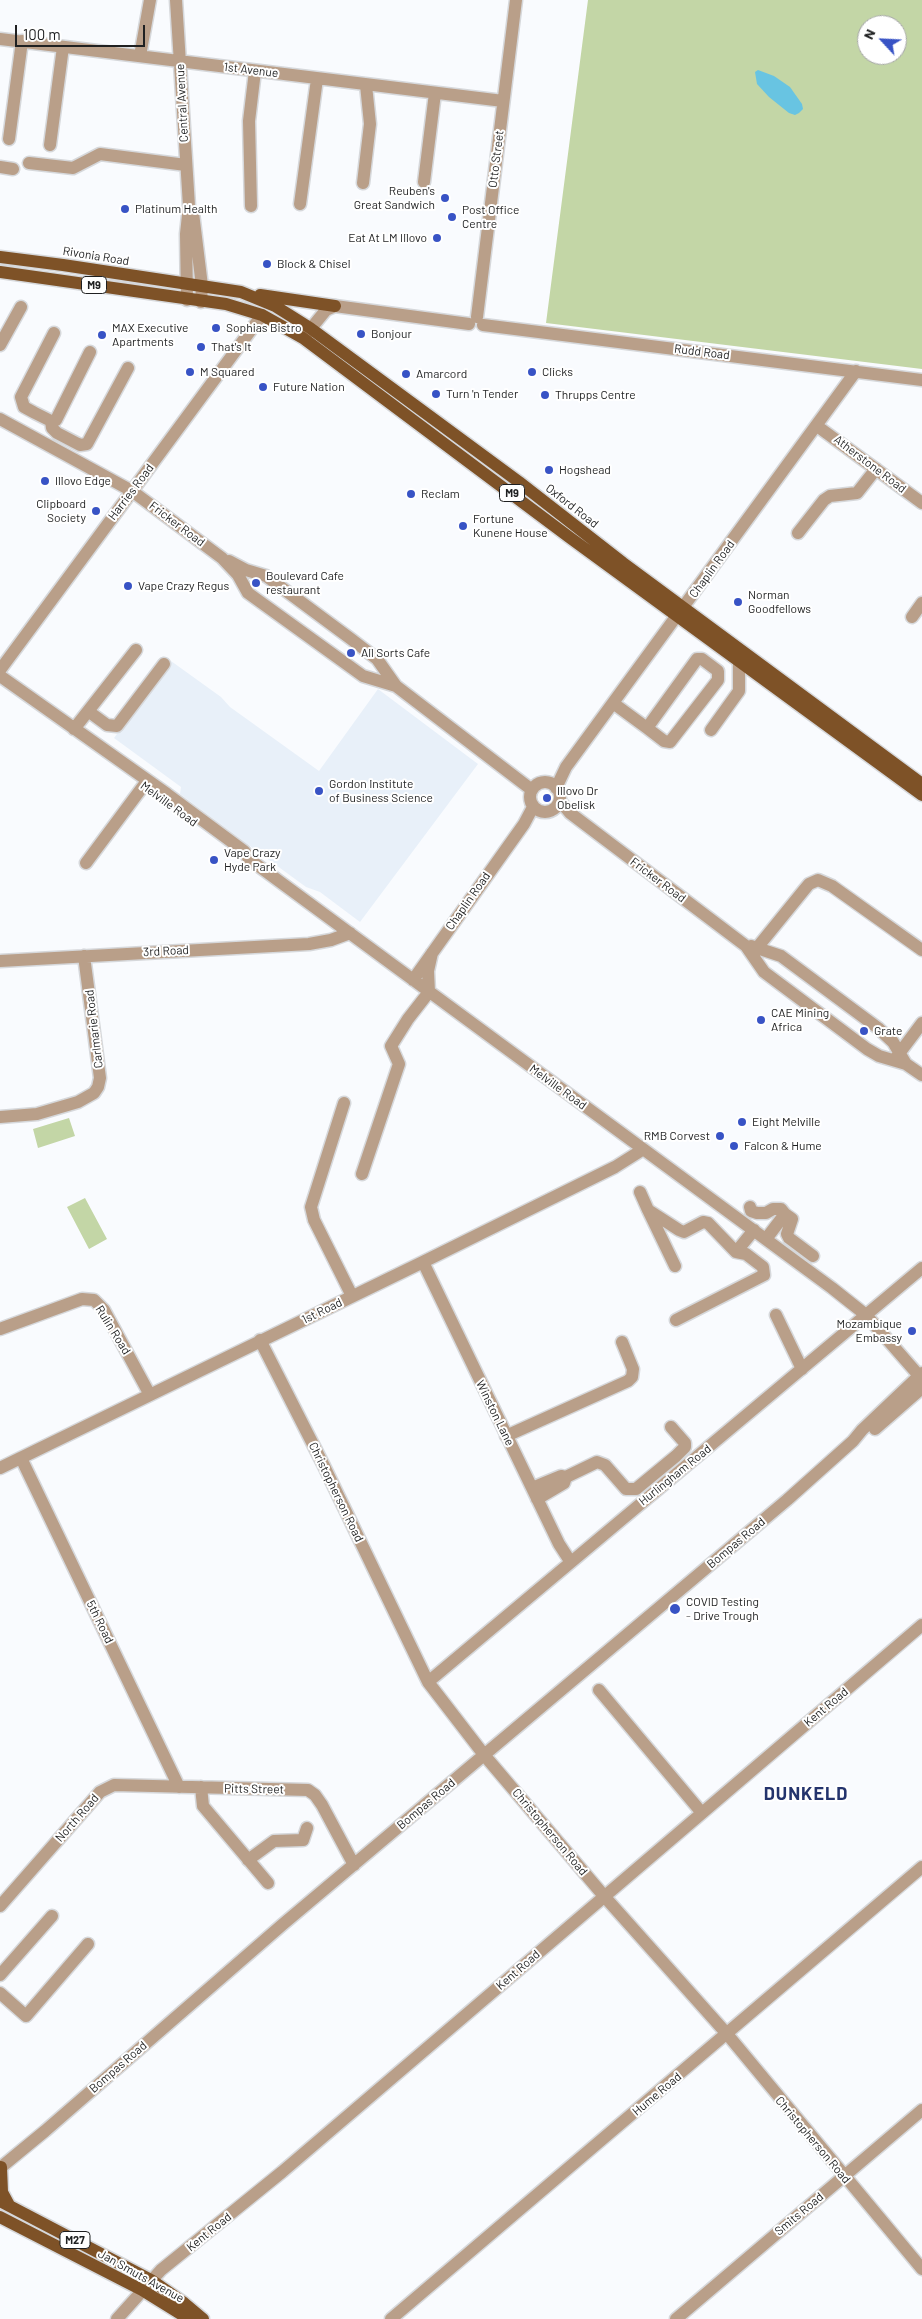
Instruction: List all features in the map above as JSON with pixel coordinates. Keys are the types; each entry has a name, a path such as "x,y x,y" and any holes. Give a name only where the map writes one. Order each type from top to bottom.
{"main road":[{"name":"Rivonia Road","path":"0,257 188,284"},
{"name":"M9","path":"0,272 194,301"},
{"name":"Oxford Road","path":"188,284 241,292 274,306 306,333 512,476 623,563 739,661 922,795"},
{"path":"241,292 335,306"},
{"name":"Oxford Road","path":"194,301 243,307 306,333"},
{"name":"Oxford Road","path":"681,611 922,784"},
{"path":"0,2167 4,2203"},
{"name":"Jan Smuts Avenue","path":"4,2203 146,2285 189,2319"},
{"name":"Jan Smuts Avenue","path":"0,2217 184,2303 202,2319"}],"street":[{"path":"140,56 150,0"},
{"name":"Central Avenue","path":"176,0 190,206 186,234 188,284 194,301"},
{"name":"Otto Street","path":"476,322 516,0"},
{"name":"1st Avenue","path":"0,39 503,101"},
{"path":"9,139 22,42"},
{"path":"50,145 64,47"},
{"path":"251,206 249,121 255,71"},
{"path":"300,204 318,78"},
{"path":"363,183 370,124 366,85"},
{"path":"424,182 435,93"},
{"path":"29,163 73,168 100,154 186,164"},
{"name":"Central Avenue","path":"190,206 194,217 202,286 194,301"},
{"path":"306,333 326,310 335,306"},
{"name":"Rudd Road","path":"335,306 476,322 922,380"},
{"path":"0,345 22,307"},
{"name":"Harries Road","path":"0,670 262,314"},
{"path":"51,421 24,407 20,397 54,333"},
{"path":"51,421 58,417 90,352"},
{"path":"51,421 52,428 57,433 80,445 87,444 128,368"},
{"name":"Chaplin Road","path":"543,786 566,768 856,371"},
{"path":"25,433 35,413"},
{"name":"Fricker Road","path":"0,419 132,491 222,558 238,575 248,593 363,676 396,686"},
{"name":"Atherstone Road","path":"817,426 922,503"},
{"path":"798,533 824,500 830,496 856,493 876,469"},
{"name":"Fricker Road","path":"222,558 246,570 266,576 376,659 396,686 515,776 518,781 543,786"},
{"path":"912,617 922,603"},
{"path":"74,729 136,650"},
{"path":"613,703 646,728 664,741 672,740 718,680 718,671 702,659 697,659 646,728"},
{"path":"711,730 739,691 739,661"},
{"path":"88,711 107,725 116,726 164,664"},
{"name":"Melville Road","path":"0,676 167,794 244,851 249,859"},
{"name":"Melville Road","path":"93,743 95,749 240,856 249,859 368,946 642,1150 751,1227 866,1315 921,1379"},
{"path":"86,863 144,785"},
{"path":"543,786 558,805 550,812 537,809 530,798 543,786"},
{"name":"Fricker Road","path":"558,805 752,949 776,954 805,973 885,1034 900,1059"},
{"name":"Chaplin Road","path":"413,980 524,824 529,823 537,809"},
{"path":"752,949 809,884 818,880 832,886 922,950"},
{"name":"3rd Road","path":"0,961 302,944 331,940 350,933"},
{"name":"3rd Road","path":"331,940 368,946"},
{"name":"Fricker Road","path":"752,949 764,972 867,1049 900,1059 922,1075"},
{"path":"362,1174 399,1064 391,1046 408,1019 429,992 428,971 432,953"},
{"name":"Carlmarie Road","path":"0,1117 26,1116 78,1102 94,1093 98,1087 100,1078 84,956"},
{"path":"900,1059 922,1023"},
{"path":"344,1103 311,1207 314,1220 352,1296"},
{"name":"1st Road","path":"0,1468 615,1167 642,1150"},
{"path":"640,1192 676,1266"},
{"path":"750,1207 750,1211 757,1213 781,1209 792,1219 788,1234 789,1238 813,1256"},
{"path":"648,1210 684,1232 703,1222 708,1223 733,1249 746,1254 763,1268 764,1275 676,1320"},
{"path":"766,1239 785,1214"},
{"path":"733,1249 751,1227"},
{"name":"Winston Lane","path":"423,1262 506,1436 570,1562"},
{"name":"Hurlingham Road","path":"428,1682 922,1268"},
{"name":"Rulin Road","path":"0,1329 82,1300 94,1300 104,1310 150,1395"},
{"path":"776,1315 802,1369"},
{"name":"Christopherson Road","path":"260,1340 328,1475 428,1682 485,1756 604,1896 727,2034 922,2270"},
{"path":"506,1436 628,1381 632,1377 633,1369 622,1342"},
{"name":"Bompas Road","path":"0,2167 853,1442 862,1430 921,1379"},
{"path":"535,1493 564,1483 566,1477 587,1466 600,1462 626,1488 636,1489 685,1447 685,1443 671,1426"},
{"name":"5th Road","path":"21,1458 179,1787"},
{"name":"Kent Road","path":"117,2319 146,2285 922,1625"},
{"path":"599,1690 702,1813"},
{"name":"North Road","path":"0,1906 104,1788 114,1785 179,1787"},
{"name":"Pitts Street","path":"179,1787 308,1790 315,1795 322,1805 354,1865"},
{"path":"201,1787 203,1806 268,1883"},
{"path":"248,1860 274,1841 303,1840 307,1828"},
{"name":"Hume Road","path":"391,2319 922,1867"},
{"path":"0,1975 52,1916"},
{"path":"0,1993 26,2016 88,1944"},
{"name":"Smits Road","path":"676,2319 922,2110"}],"shaded area":[{"name":"Gordon Institute of Business Science","path":"171,661 221,697 230,707 319,771 378,689 478,764 360,922 320,892 306,887 180,794 181,787 114,738"}],"green space":[{"path":"588,0 922,0 922,369 546,323"},
{"path":"69,1118 75,1136 38,1148 33,1129"},
{"path":"85,1198 107,1239 89,1249 67,1207"}],"water":[{"path":"758,70 774,76 790,87 802,104 803,109 795,115 789,113 769,97 757,84 755,72"}],"place":[{"name":"Reuben's Great Sandwich","path":"445,198"},
{"name":"Platinum Health","path":"125,209"},
{"name":"Post Office Centre","path":"452,217"},
{"name":"Eat At LM Illovo","path":"437,238"},
{"name":"Block & Chisel","path":"267,264"},
{"name":"Sophias Bistro","path":"216,328"},
{"name":"Bonjour","path":"361,334"},
{"name":"MAX Executive Apartments","path":"102,335"},
{"name":"That's It","path":"201,347"},
{"name":"M Squared","path":"190,372"},
{"name":"Clicks","path":"532,372"},
{"name":"Amarcord","path":"406,374"},
{"name":"Future Nation","path":"263,387"},
{"name":"Turn 'n Tender","path":"436,394"},
{"name":"Thrupps Centre","path":"545,395"},
{"name":"Hogshead","path":"549,470"},
{"name":"Illovo Edge","path":"45,481"},
{"name":"Reclam","path":"411,494"},
{"name":"Clipboard Society","path":"96,511"},
{"name":"Fortune Kunene House","path":"463,526"},
{"name":"Boulevard Cafe restaurant","path":"256,583"},
{"name":"Vape Crazy Regus","path":"128,586"},
{"name":"Norman Goodfellows","path":"738,602"},
{"name":"All Sorts Cafe","path":"351,653"},
{"name":"Gordon Institute of Business Science","path":"319,791"},
{"name":"Illovo Dr Obelisk","path":"547,798"},
{"name":"Vape Crazy Hyde Park","path":"214,860"},
{"name":"CAE Mining Africa","path":"761,1020"},
{"name":"Grate","path":"864,1031"},
{"name":"Eight Melville","path":"742,1122"},
{"name":"RMB Corvest","path":"720,1136"},
{"name":"Falcon & Hume","path":"734,1146"},
{"name":"Mozambique Embassy","path":"912,1331"},
{"name":"COVID Testing - Drive Trough","path":"675,1609"}],"district":[{"name":"DUNKELD","path":"806,1794"}]}
